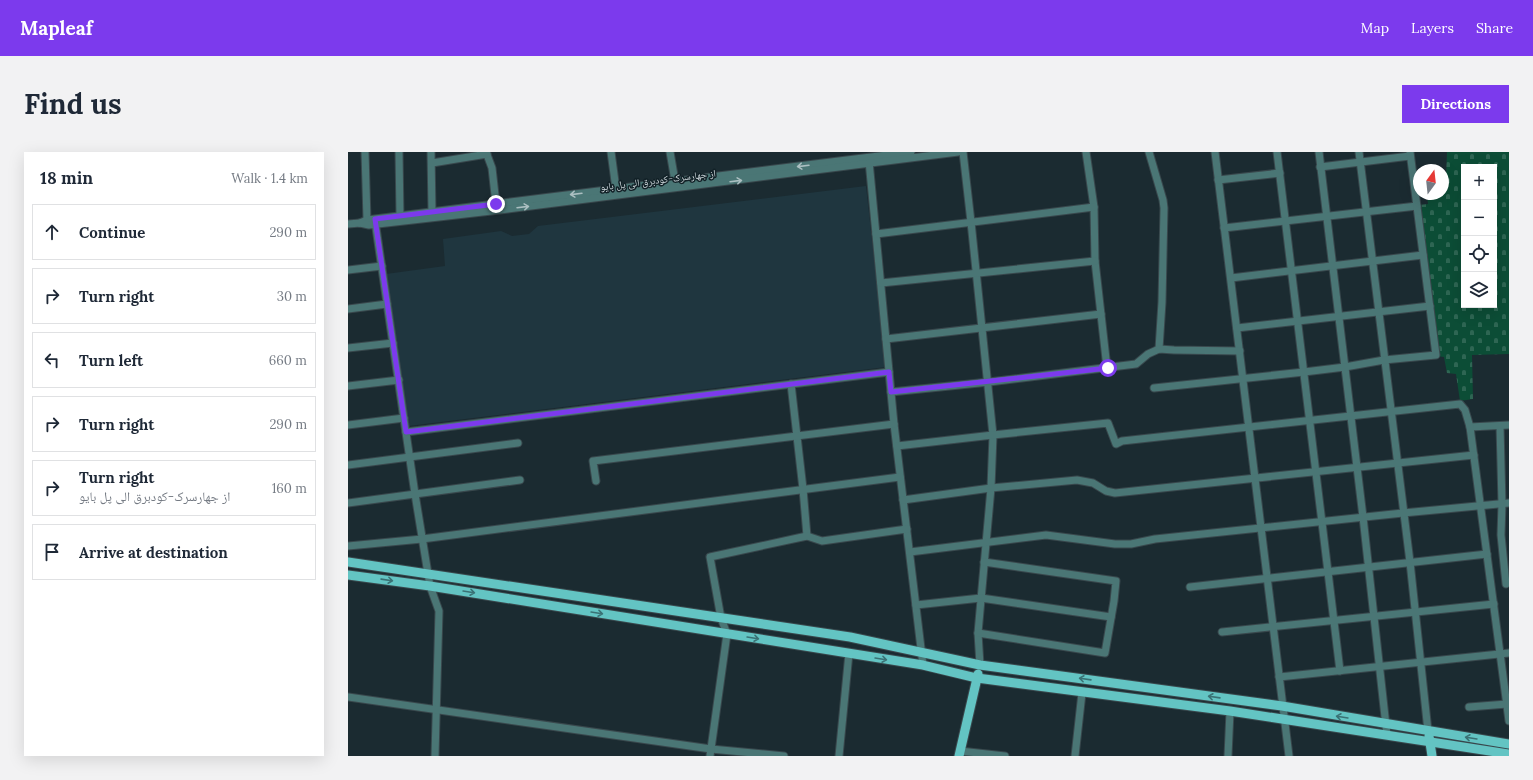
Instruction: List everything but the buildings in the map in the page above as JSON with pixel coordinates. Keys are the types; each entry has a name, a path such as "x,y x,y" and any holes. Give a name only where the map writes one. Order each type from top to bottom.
{"main road":[{"path":"348,562 850,637 980,665 1282,706 1509,744"},
{"path":"348,575 430,586 848,653 923,666 977,678 1082,693 1230,711 1509,754"},
{"path":"960,754 980,665"},
{"path":"1428,731 1432,756"}],"street":[{"path":"365,152 367,220"},
{"path":"399,152 400,216"},
{"path":"431,152 432,212"},
{"path":"611,152 616,189"},
{"path":"670,152 675,182"},
{"name":"از جهارسرک-کودبرق الی پل بایو","path":"360,224 367,220 376,222 500,210 869,160 911,152"},
{"name":"از جهارسرک-کودبرق الی پل بایو","path":"348,224 369,225 400,216 616,189 869,160 958,152"},
{"path":"963,152 972,222 976,274 994,435 991,488 978,634 980,665"},
{"path":"1086,152 1094,208 1095,262 1108,368"},
{"path":"1149,152 1164,208 1162,302 1158,349"},
{"path":"1215,152 1289,756"},
{"path":"1277,152 1340,671"},
{"path":"1319,152 1363,517 1387,735"},
{"path":"1359,152 1410,562 1428,731"},
{"path":"432,163 486,153 492,168 496,204"},
{"path":"1154,388 1345,368 1384,360 1436,356 1410,154 1320,167"},
{"path":"869,160 894,424 923,666"},
{"path":"1218,180 1280,173"},
{"path":"1224,228 1416,206"},
{"path":"876,234 1094,208"},
{"path":"376,222 422,539 430,586 439,611 435,756"},
{"path":"1231,278 1423,255"},
{"path":"881,284 1095,262"},
{"path":"348,270 382,266"},
{"path":"348,309 388,304"},
{"path":"1237,328 1430,306"},
{"path":"886,339 1102,314"},
{"path":"348,348 393,343"},
{"path":"891,392 1136,364 1148,354 1158,349 1240,351"},
{"path":"406,432 889,372"},
{"path":"348,386 398,380"},
{"path":"790,384 803,489 807,536"},
{"path":"897,446 1108,423 1116,444 1122,441 1460,404 1465,410 1470,427 1509,721"},
{"path":"348,425 404,418"},
{"path":"596,481 593,461 894,424"},
{"path":"1470,427 1509,425"},
{"path":"1500,426 1506,504 1502,535 1503,565 1506,584"},
{"path":"348,464 518,443"},
{"path":"903,500 991,488 1077,480 1093,483 1106,491 1114,492 1255,479 1474,455"},
{"path":"348,546 422,539 900,477"},
{"path":"348,503 520,480"},
{"path":"910,552 1046,535 1115,544 1131,544 1155,539 1322,521 1506,504"},
{"path":"710,753 727,634 721,618 710,557 807,536 822,541 907,529"},
{"path":"1190,587 1487,554"},
{"path":"978,634 1104,653 1116,581 984,562"},
{"path":"916,605 981,598 1111,617"},
{"path":"1222,632 1494,604"},
{"path":"839,756 848,653"},
{"path":"1279,677 1509,653"},
{"path":"1075,756 1082,693"},
{"path":"348,697 436,709 710,753 784,756"},
{"path":"1469,707 1507,704"},
{"path":"1228,756 1230,711"},
{"path":"960,754 1005,756"}],"shaded area":[{"path":"866,186 886,367 408,426 386,274 445,266 443,239 501,231 512,236 529,234 538,226"}],"green space":[{"path":"1447,152 1509,152 1509,354 1472,355 1473,399 1460,401 1456,374 1447,373 1444,357 1437,356 1419,205 1428,204 1428,200 1449,200 1449,164 1447,164"}],"route":[{"path":"496,204 375,219 406,432 889,372 891,392 1108,368"}]}
